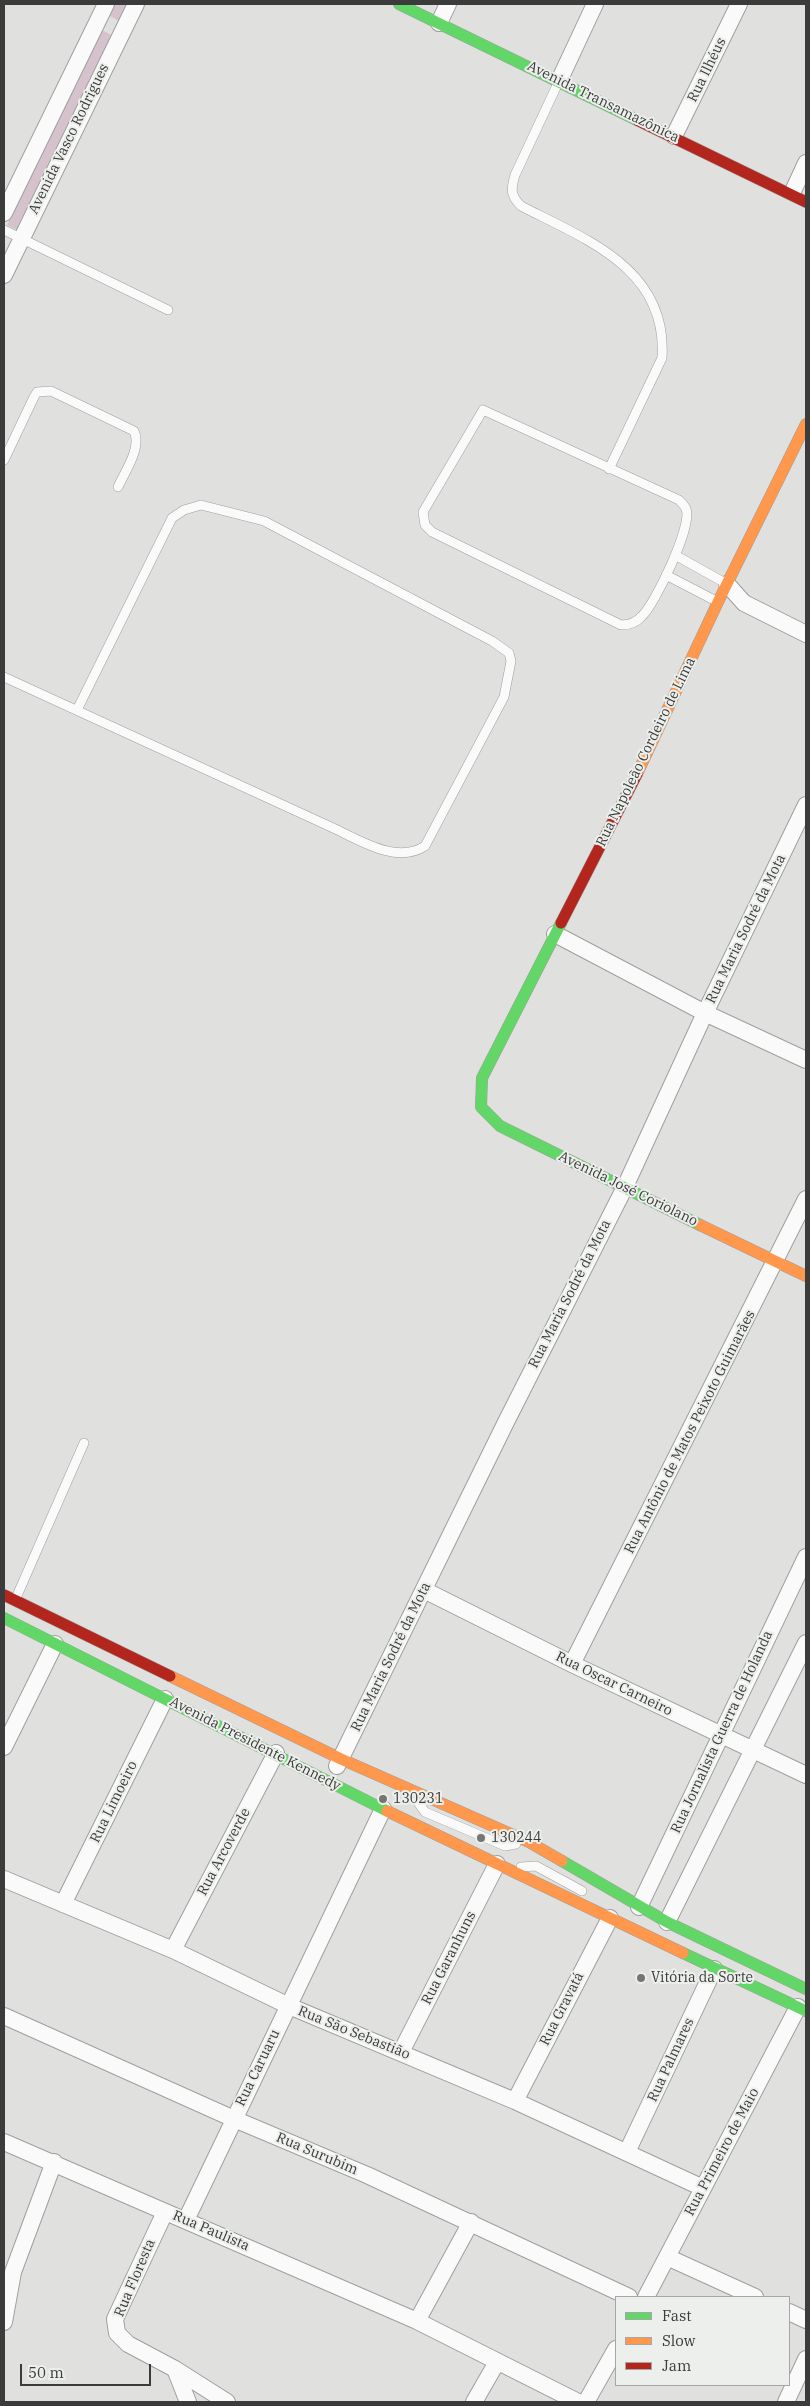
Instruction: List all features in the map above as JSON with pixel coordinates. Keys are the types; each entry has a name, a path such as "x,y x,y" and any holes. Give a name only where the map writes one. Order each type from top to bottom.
{"main road":[{"name":"Avenida Transamazônica","path":"399,4 674,136 797,190 806,202"},
{"name":"Rua Napoleão Cordeiro de Lima","path":"482,1078 658,733 718,602 806,424"},
{"name":"Avenida José Coriolano","path":"482,1078 481,1107 500,1126 624,1189 806,1276"},
{"name":"Avenida Presidente Kennedy","path":"9,1598 341,1759 529,1842 667,1922 806,1990"},
{"name":"Avenida Presidente Kennedy","path":"4,1618 276,1753 383,1809 714,1969 802,2009"}],"street":[{"name":"Avenida Vasco Rodrigues","path":"4,275 136,4"},
{"path":"438,23 448,4"},
{"path":"559,81 596,4"},
{"name":"Rua Ilhéus","path":"674,136 739,4"},
{"name":"Avenida Vasco Rodrigues","path":"4,213 104,10"},
{"path":"104,10 124,27"},
{"path":"797,190 806,163"},
{"path":"727,584 744,603 806,634"},
{"path":"718,602 744,603"},
{"name":"Rua Maria Sodré da Mota","path":"330,1781 624,1189 705,1013 806,805"},
{"path":"555,934 705,1013 806,1060"},
{"name":"Rua Antônio de Matos Peixoto Guimarães","path":"572,1664 806,1199"},
{"name":"Rua Jornalista Guerra de Holanda","path":"640,1907 720,1735 802,1578 806,1557"},
{"name":"Rua Oscar Carneiro","path":"424,1590 572,1664 806,1775"},
{"path":"667,1922 806,1643"},
{"path":"4,1748 55,1644"},
{"name":"Rua Limoeiro","path":"63,1904 165,1699"},
{"name":"Rua Arcoverde","path":"173,1950 276,1753"},
{"name":"Rua Caruaru","path":"186,2220 383,1809"},
{"name":"Rua Garanhuns","path":"400,2052 502,1866"},
{"name":"Rua São Sebastião","path":"4,1879 173,1950 289,2006 515,2101 704,2188"},
{"name":"Rua Gravatá","path":"515,2101 610,1918"},
{"name":"Rua Palmares","path":"627,2152 714,1969"},
{"name":"Rua Primeiro de Maio","path":"647,2296 802,2009"},
{"name":"Rua Surubim","path":"4,2016 471,2222 626,2296"},
{"name":"Rua Paulista","path":"4,2142 54,2162 164,2212 417,2321 578,2402"},
{"path":"4,2322 13,2272 54,2162"},
{"name":"Rua Floresta","path":"164,2212 115,2319 117,2333 122,2340 175,2369 227,2402"},
{"path":"417,2321 471,2222"},
{"path":"667,2257 754,2296"},
{"path":"790,2312 806,2320"},
{"path":"586,2402 615,2351"},
{"path":"786,2402 806,2359"},
{"path":"474,2402 497,2362"},
{"path":"175,2369 188,2402"}],"lane":[{"path":"559,81 515,175 511,190 512,198 521,206 600,249 638,277 648,294 659,320 663,342 662,358 609,469"},
{"path":"4,230 168,310"},
{"path":"4,460 37,392 51,391 134,431 137,442 118,487"},
{"path":"483,410 609,469 679,500 687,510 686,523 666,575 643,616 628,625 622,625 432,532 425,525 423,518 423,512 483,410"},
{"path":"4,677 175,758 330,827 385,851 404,854 417,851 425,846 504,697 511,661 509,653 492,641 264,521 201,505 184,510 172,518 77,710"},
{"path":"675,555 727,584"},
{"path":"666,575 718,602"},
{"path":"9,1598 84,1443"},
{"name":"Avenida Presidente Kennedy","path":"502,1866 536,1866 594,1897 610,1918"}],"shaded area":[{"path":"114,4 128,4 119,21 108,15"},
{"path":"102,30 113,36 17,230 7,225"}],"traffic: fast":[{"path":"399,4 637,120"},
{"path":"561,923 482,1078 481,1107 500,1126 700,1225"},
{"path":"4,1618 387,1811"},
{"path":"562,1861 667,1922 806,1989"},
{"path":"683,1953 806,2011"}],"traffic: slow":[{"path":"637,774 718,602 806,424"},
{"path":"700,1225 806,1276"},
{"path":"170,1676 341,1759 529,1842 562,1861"},
{"path":"387,1811 683,1953"}],"traffic: jam":[{"path":"637,120 806,202"},
{"path":"561,923 637,774"},
{"path":"4,1595 170,1676"}],"place":[{"name":"130231","path":"383,1799"},
{"name":"130244","path":"481,1838"},
{"name":"Vitória da Sorte","path":"641,1978"}]}
